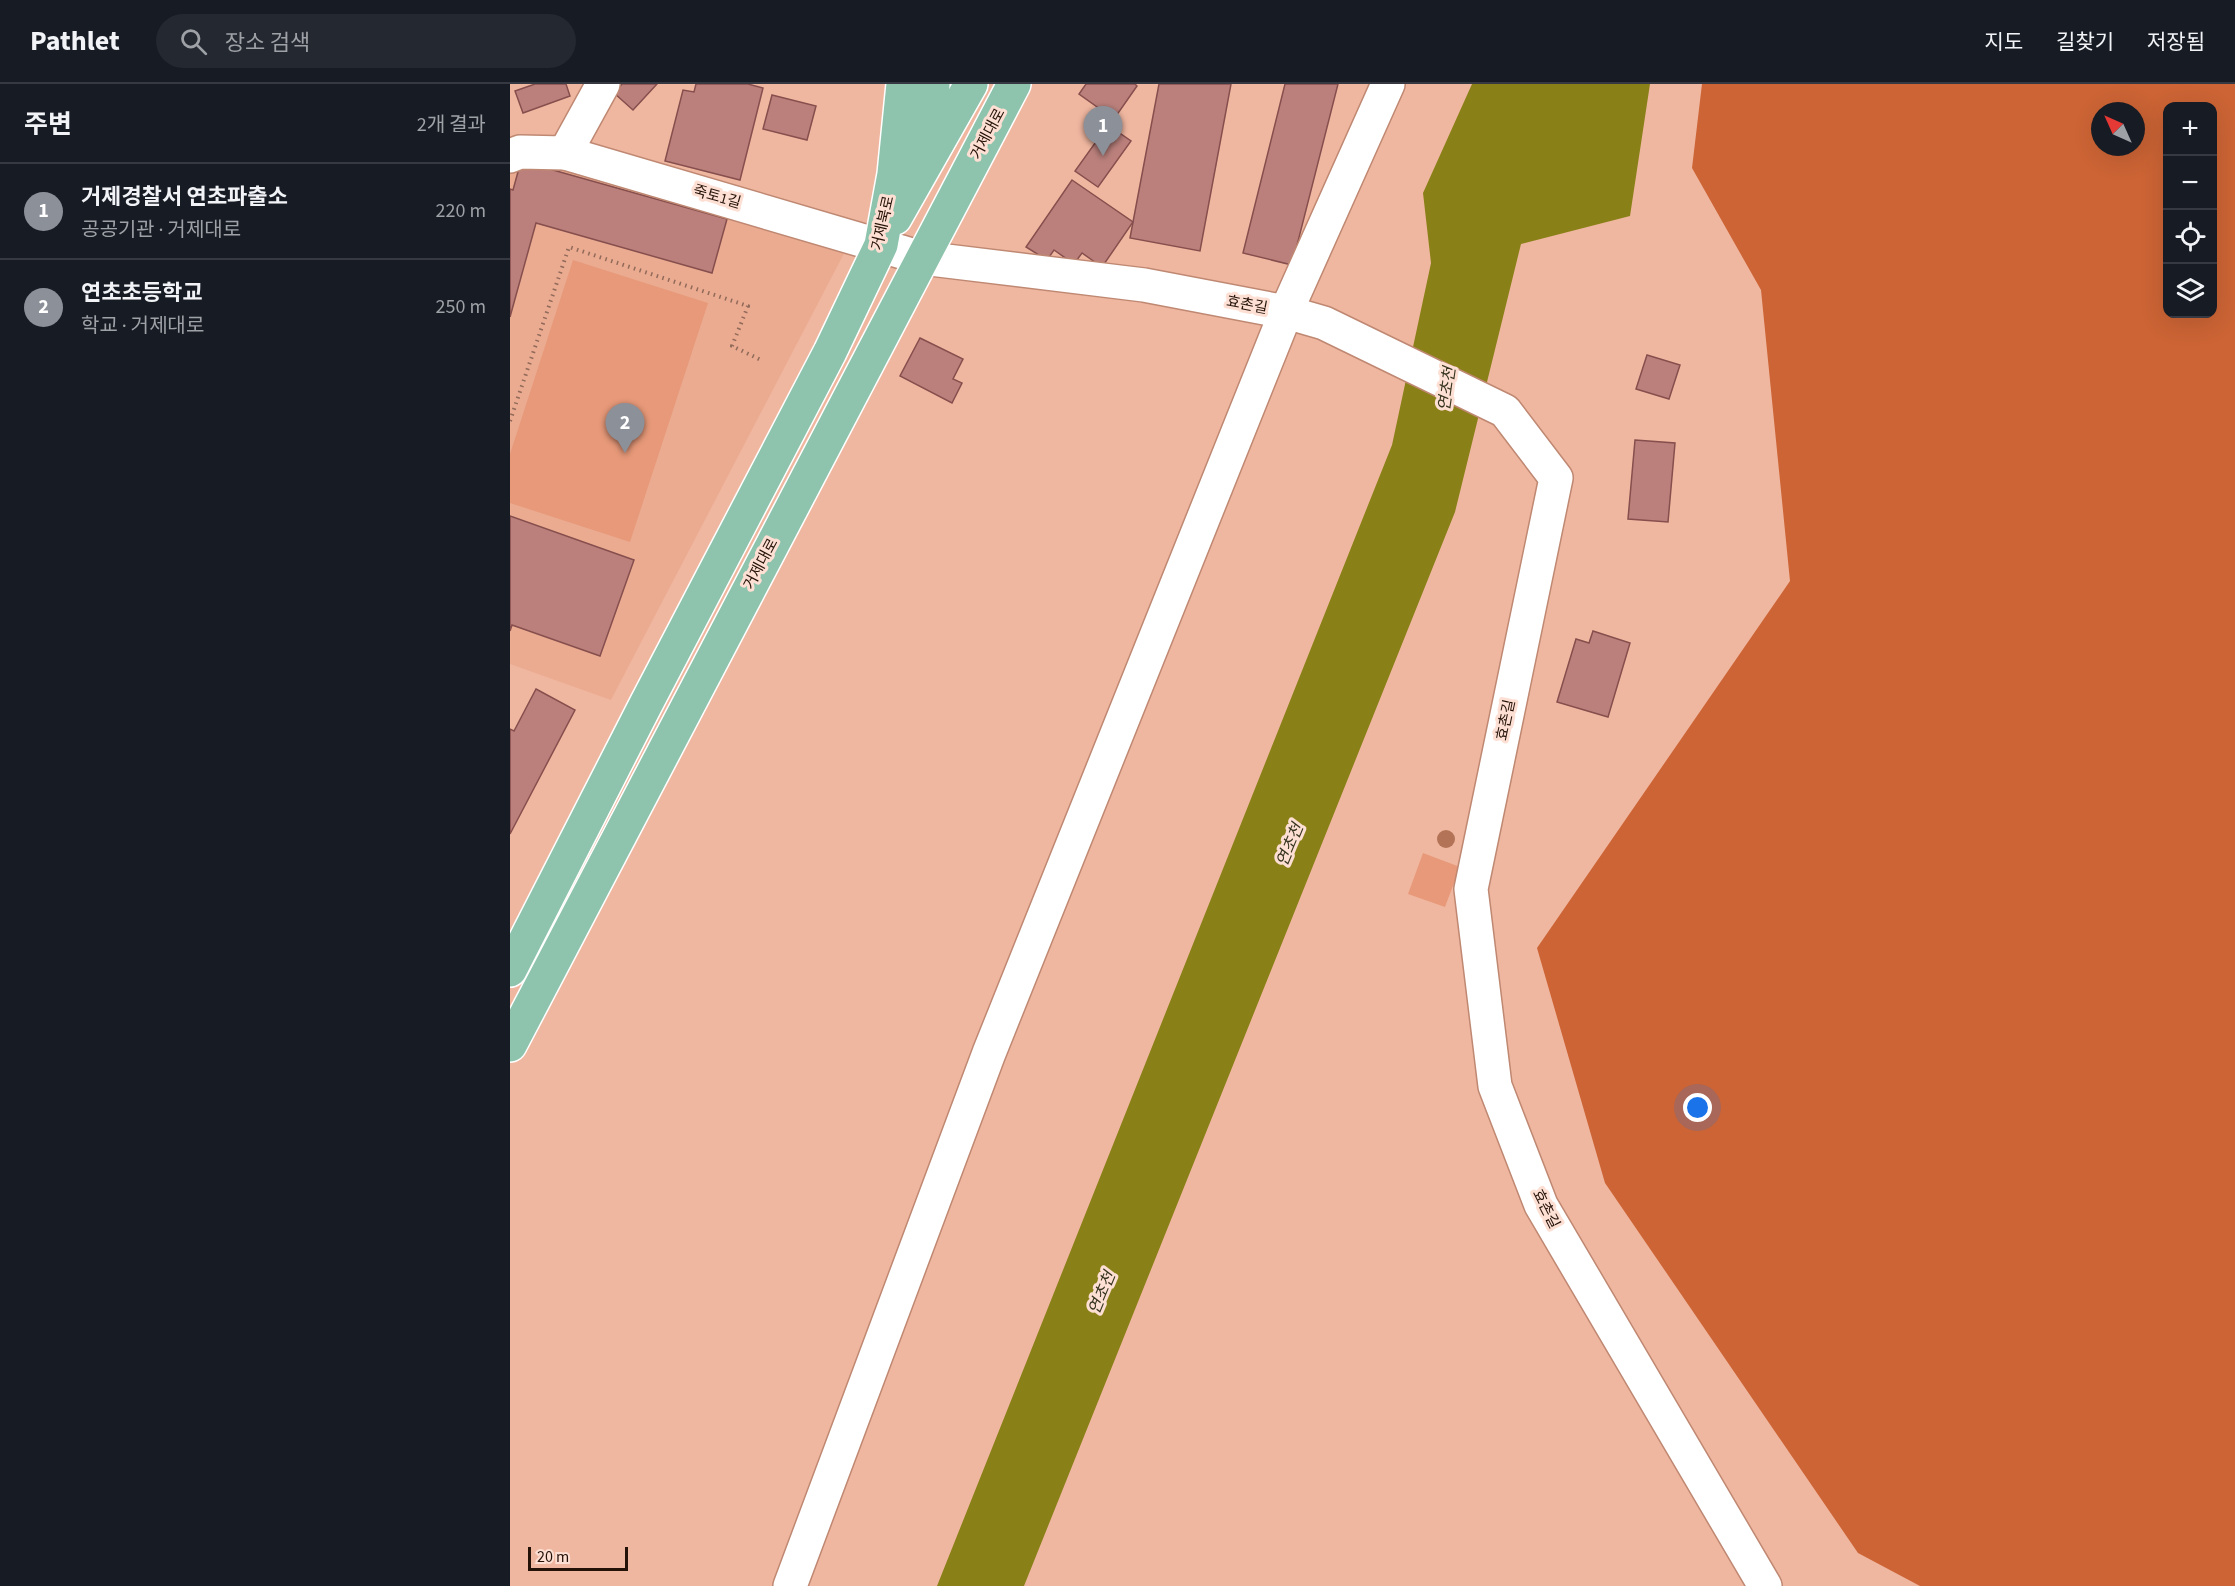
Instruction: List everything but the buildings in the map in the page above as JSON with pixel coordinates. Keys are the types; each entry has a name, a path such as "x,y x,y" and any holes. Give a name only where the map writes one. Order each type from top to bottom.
{"main road":[{"name":"거제북로","path":"510,970 830,352 880,245 894,174 903,84"},
{"path":"922,258 926,163 933,84"},
{"path":"880,245 971,84"},
{"name":"거제대로","path":"510,1045 1014,84"}],"street":[{"path":"564,153 603,84"},
{"path":"790,1586 989,1053 1286,312 1388,84"},
{"name":"죽토1길","path":"510,156 520,152 564,153 922,258"},
{"name":"효촌길","path":"922,258 1144,285 1286,312 1324,323 1505,411 1556,478 1471,890 1495,1086 1541,1205 1765,1586"}],"path":[{"path":"510,420 569,247 748,306 732,346 763,361"}],"shaded area":[{"path":"1702,84 2235,84 2235,1586 1920,1586 1858,1553 1605,1183 1537,948 1790,581 1761,290 1692,168"},
{"path":"521,157 850,242 611,700 510,664 510,164"},
{"path":"573,260 708,303 630,542 510,503 510,454"},
{"path":"1423,853 1460,867 1445,907 1408,894"}],"water":[{"name":"연초천","path":"1472,84 1650,84 1630,216 1521,244 1455,512 1024,1586 937,1586 1392,445 1431,263 1423,193"}],"place":[{"name":"거제경찰서 연초파출소","path":"1103,156"},
{"name":"연초초등학교","path":"625,453"}]}
